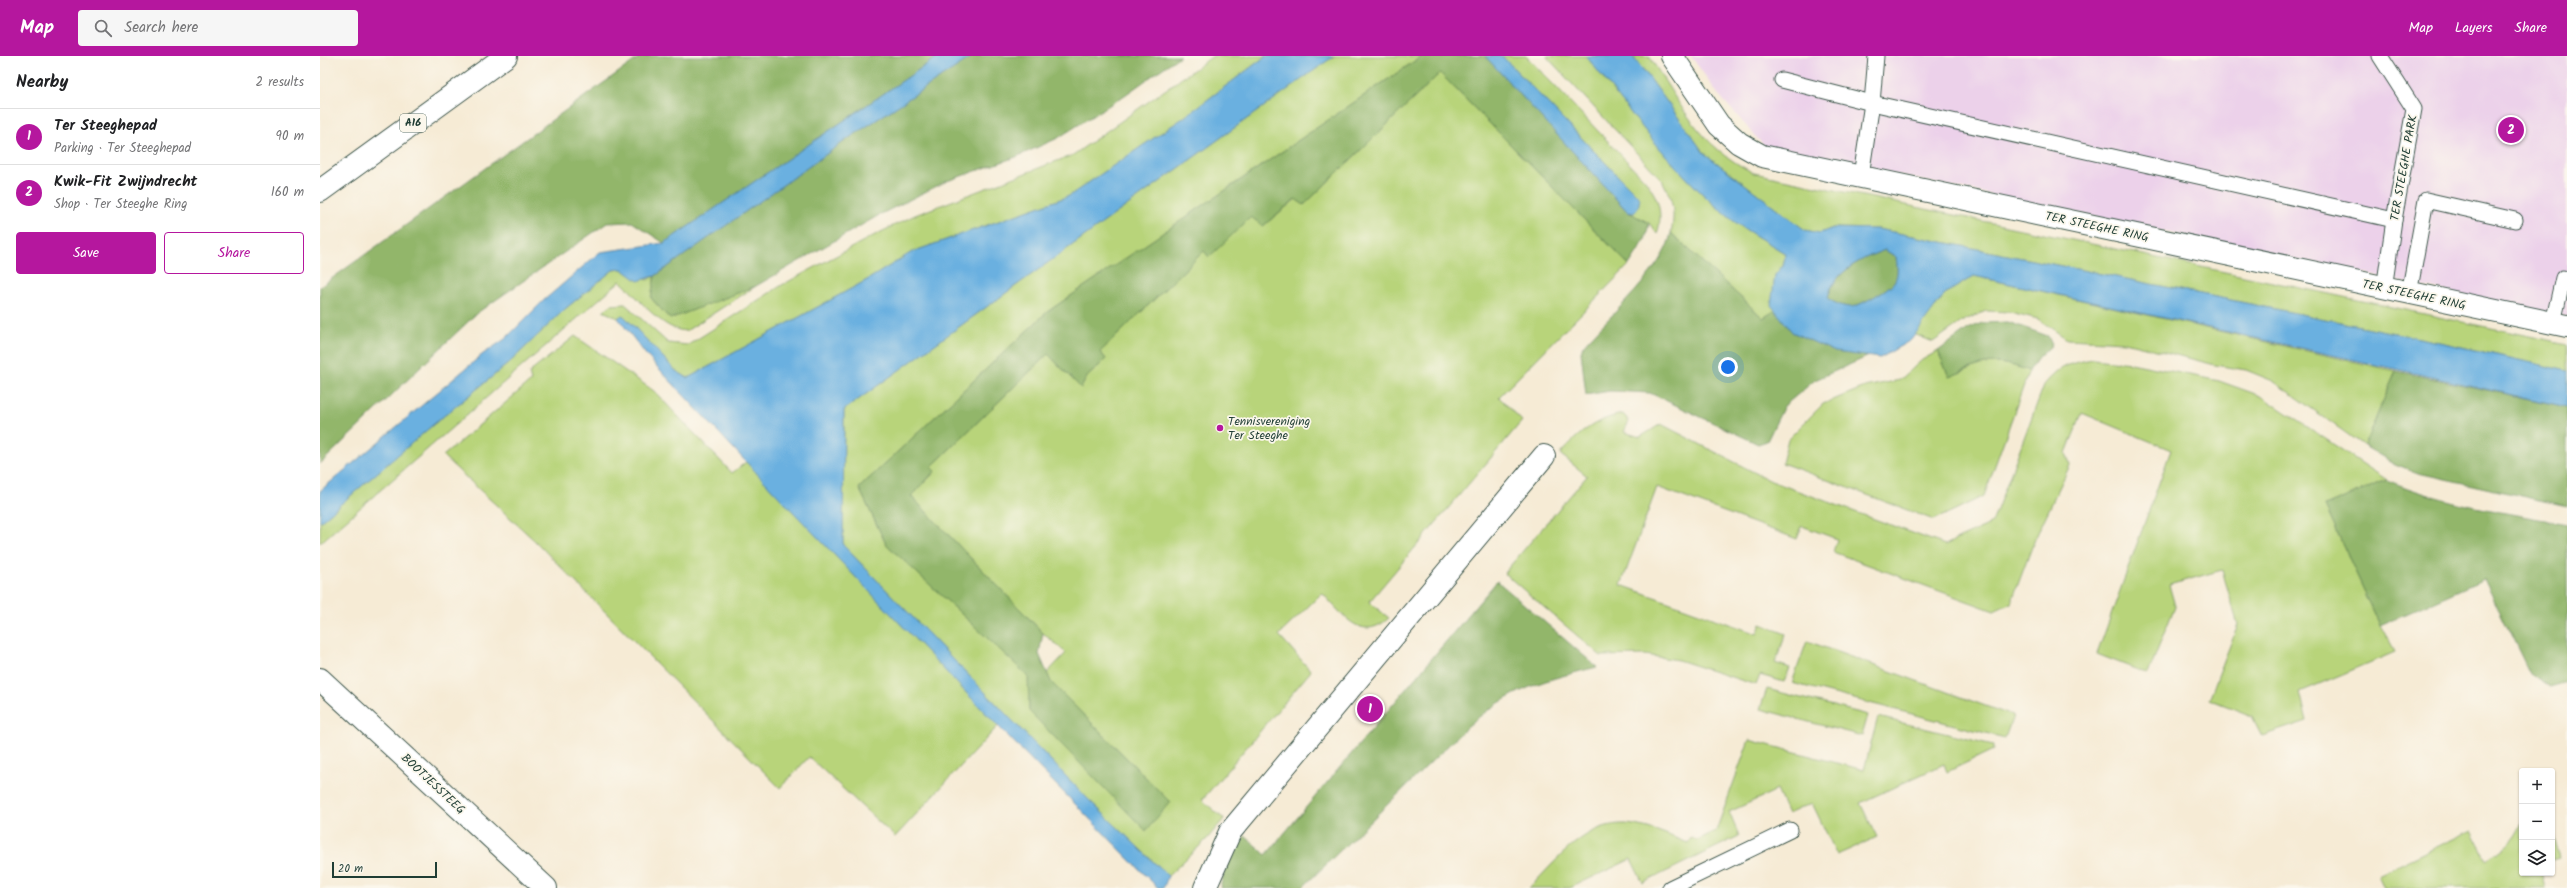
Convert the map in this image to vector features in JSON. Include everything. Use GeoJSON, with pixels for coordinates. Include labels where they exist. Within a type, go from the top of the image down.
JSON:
{"type":"FeatureCollection","features":[{"type":"Feature","properties":{"kind":"main road","name":"A16"},"geometry":{"type":"LineString","coordinates":[[320,191],[506,56]]}},
{"type":"Feature","properties":{"kind":"main road","name":"TER STEEGHE RING"},"geometry":{"type":"LineString","coordinates":[[1672,56],[1719,125],[1739,143],[1762,156],[2384,289],[2560,325]]}},
{"type":"Feature","properties":{"kind":"main road"},"geometry":{"type":"LineString","coordinates":[[1205,888],[1230,832],[1544,456]]}},
{"type":"Feature","properties":{"kind":"main road","name":"BOOTJESSTEEG"},"geometry":{"type":"LineString","coordinates":[[320,679],[546,888]]}},
{"type":"Feature","properties":{"kind":"lane"},"geometry":{"type":"LineString","coordinates":[[1861,176],[1872,103],[1876,56]]}},
{"type":"Feature","properties":{"kind":"lane","name":"TER STEEGHE PARK"},"geometry":{"type":"LineString","coordinates":[[2380,56],[2414,109],[2394,220],[2384,289]]}},
{"type":"Feature","properties":{"kind":"lane"},"geometry":{"type":"LineString","coordinates":[[1782,80],[1872,103],[2394,220]]}},
{"type":"Feature","properties":{"kind":"lane"},"geometry":{"type":"LineString","coordinates":[[2409,294],[2426,200],[2515,220]]}},
{"type":"Feature","properties":{"kind":"lane"},"geometry":{"type":"LineString","coordinates":[[2560,325],[2563,278],[2567,279]]}},
{"type":"Feature","properties":{"kind":"lane"},"geometry":{"type":"LineString","coordinates":[[1670,888],[1790,830]]}},
{"type":"Feature","properties":{"kind":"shaded area"},"geometry":{"type":"Polygon","coordinates":[[[1691,56],[2567,56],[2567,317],[1765,147],[1718,94],[1691,56]]]}},
{"type":"Feature","properties":{"kind":"green space"},"geometry":{"type":"Polygon","coordinates":[[[641,56],[939,56],[664,243],[632,222],[607,223],[477,313],[320,464],[320,287],[641,56]]]}},
{"type":"Feature","properties":{"kind":"green space"},"geometry":{"type":"Polygon","coordinates":[[[973,56],[1180,56],[1125,95],[1058,138],[1016,157],[947,181],[881,214],[756,286],[670,319],[651,298],[655,276],[849,138],[973,56]]]}},
{"type":"Feature","properties":{"kind":"green space"},"geometry":{"type":"Polygon","coordinates":[[[1213,56],[1266,56],[1183,118],[1069,196],[912,252],[867,280],[688,378],[676,371],[625,317],[618,318],[603,311],[611,305],[625,304],[668,343],[688,345],[782,285],[915,215],[1073,155],[1213,56]]]}},
{"type":"Feature","properties":{"kind":"green space","name":"Tennisvereniging Ter Steeghe"},"geometry":{"type":"Polygon","coordinates":[[[1334,56],[1422,56],[1047,312],[859,488],[886,544],[1029,676],[1029,711],[1170,802],[1051,682],[1047,673],[1066,653],[1043,633],[911,496],[935,472],[931,467],[1048,354],[1081,388],[1087,377],[1106,359],[1100,352],[1204,251],[1209,256],[1251,216],[1263,226],[1296,199],[1304,205],[1440,73],[1629,265],[1499,397],[1522,421],[1369,602],[1389,618],[1379,625],[1369,628],[1360,627],[1344,617],[1322,593],[1279,635],[1311,671],[1202,800],[1224,819],[1206,840],[1168,876],[1087,798],[843,545],[844,410],[1334,56]]]}},
{"type":"Feature","properties":{"kind":"green space"},"geometry":{"type":"Polygon","coordinates":[[[1422,56],[1485,56],[1628,212],[1649,223],[1645,240],[1629,265],[1440,73],[1304,205],[1295,199],[1263,226],[1251,217],[1209,257],[1204,251],[1100,352],[1106,359],[1087,377],[1081,388],[1048,354],[931,467],[935,471],[911,496],[1043,633],[1039,654],[1051,682],[1170,802],[1146,831],[1029,711],[1028,676],[886,544],[859,488],[1047,312],[1422,56]]]}},
{"type":"Feature","properties":{"kind":"green space"},"geometry":{"type":"Polygon","coordinates":[[[1502,56],[1526,56],[1645,180],[1656,199],[1660,212],[1657,234],[1649,223],[1628,212],[1634,213],[1621,179],[1502,56]]]}},
{"type":"Feature","properties":{"kind":"green space"},"geometry":{"type":"Polygon","coordinates":[[[1546,56],[1586,56],[1651,138],[1686,178],[1739,225],[1786,254],[1783,265],[1775,275],[1772,305],[1776,310],[1763,318],[1671,233],[1673,212],[1671,199],[1662,180],[1546,56]]]}},
{"type":"Feature","properties":{"kind":"green space"},"geometry":{"type":"Polygon","coordinates":[[[1632,56],[1649,56],[1693,123],[1705,137],[1735,162],[1754,173],[2567,344],[2567,371],[2444,343],[1878,229],[1833,228],[1820,233],[1805,230],[1704,153],[1632,56]]]}},
{"type":"Feature","properties":{"kind":"green space"},"geometry":{"type":"Polygon","coordinates":[[[1671,233],[1763,318],[1776,310],[1792,332],[1835,352],[1869,356],[1815,380],[1784,406],[1767,441],[1758,444],[1650,393],[1610,391],[1586,395],[1581,352],[1583,346],[1647,277],[1667,247],[1671,233]]]}},
{"type":"Feature","properties":{"kind":"green space"},"geometry":{"type":"Polygon","coordinates":[[[1885,250],[1896,257],[1897,276],[1891,285],[1881,293],[1851,307],[1842,306],[1828,299],[1835,282],[1842,274],[1858,262],[1885,250]]]}},
{"type":"Feature","properties":{"kind":"green space"},"geometry":{"type":"Polygon","coordinates":[[[622,269],[647,280],[655,276],[651,298],[670,319],[756,286],[686,331],[676,329],[658,319],[620,281],[320,543],[320,522],[434,424],[509,363],[565,309],[613,270],[622,269]]]}},
{"type":"Feature","properties":{"kind":"green space"},"geometry":{"type":"Polygon","coordinates":[[[1974,276],[2396,371],[2364,446],[2273,381],[2246,370],[2215,365],[2125,342],[2067,339],[2038,319],[2010,312],[1986,311],[1963,321],[1933,342],[1914,334],[1945,294],[1974,276]]]}},
{"type":"Feature","properties":{"kind":"green space"},"geometry":{"type":"Polygon","coordinates":[[[2008,322],[2048,336],[2052,345],[2038,358],[2029,371],[2006,364],[1997,363],[1980,365],[1949,377],[1938,351],[1968,329],[1982,323],[2008,322]]]}},
{"type":"Feature","properties":{"kind":"green space"},"geometry":{"type":"Polygon","coordinates":[[[575,336],[654,391],[732,473],[746,462],[998,726],[895,837],[809,757],[780,788],[534,540],[443,456],[531,381],[529,373],[575,336]]]}},
{"type":"Feature","properties":{"kind":"green space"},"geometry":{"type":"Polygon","coordinates":[[[1938,351],[1949,377],[1980,365],[1997,363],[2006,364],[2029,371],[1984,496],[1934,520],[1782,463],[1788,439],[1823,404],[1865,387],[1900,380],[1922,360],[1938,351]]]}},
{"type":"Feature","properties":{"kind":"green space"},"geometry":{"type":"Polygon","coordinates":[[[2093,359],[2131,363],[2219,381],[2261,396],[2387,480],[2325,506],[2380,625],[2395,652],[2300,692],[2307,721],[2262,736],[2252,716],[2209,699],[2238,625],[2222,570],[2169,585],[2175,606],[2148,674],[2097,654],[2171,450],[2082,413],[2066,453],[2070,465],[2035,539],[2011,603],[1994,611],[1833,552],[1837,539],[1802,526],[1797,539],[1657,487],[1621,585],[1757,634],[1761,624],[1786,634],[1775,663],[1790,668],[1784,682],[1760,675],[1756,685],[1678,660],[1645,655],[1601,656],[1504,573],[1587,476],[1560,454],[1588,428],[1604,419],[1623,414],[1629,421],[1624,432],[1640,437],[1661,424],[1771,481],[1945,545],[1992,523],[2044,385],[2060,369],[2077,362],[2093,359]]]}},
{"type":"Feature","properties":{"kind":"green space"},"geometry":{"type":"Polygon","coordinates":[[[2396,371],[2567,407],[2567,506],[2418,473],[2395,464],[2364,446],[2396,371]]]}},
{"type":"Feature","properties":{"kind":"green space"},"geometry":{"type":"Polygon","coordinates":[[[2387,480],[2453,502],[2498,512],[2567,524],[2567,682],[2550,687],[2530,674],[2484,579],[2380,625],[2325,506],[2387,480]]]}},
{"type":"Feature","properties":{"kind":"green space"},"geometry":{"type":"Polygon","coordinates":[[[1497,581],[1597,667],[1561,676],[1514,694],[1484,713],[1468,726],[1302,888],[1220,888],[1228,858],[1245,836],[1266,855],[1497,581]]]}},
{"type":"Feature","properties":{"kind":"green space"},"geometry":{"type":"Polygon","coordinates":[[[1807,641],[2013,716],[2005,738],[1792,683],[1807,641]]]}},
{"type":"Feature","properties":{"kind":"green space"},"geometry":{"type":"Polygon","coordinates":[[[1767,689],[1868,715],[1862,736],[1760,709],[1767,689]]]}},
{"type":"Feature","properties":{"kind":"green space"},"geometry":{"type":"Polygon","coordinates":[[[1878,717],[1993,745],[1993,750],[1947,772],[1944,764],[1860,803],[1877,837],[1837,855],[1812,803],[1788,814],[1777,790],[1729,812],[1739,836],[1643,883],[1631,859],[1570,888],[1529,888],[1577,841],[1591,832],[1606,826],[1621,824],[1645,827],[1688,843],[1691,838],[1697,840],[1716,831],[1749,740],[1864,770],[1878,717]]]}},
{"type":"Feature","properties":{"kind":"green space"},"geometry":{"type":"Polygon","coordinates":[[[2519,828],[2519,876],[2543,876],[2546,888],[2384,888],[2378,875],[2472,830],[2487,859],[2508,844],[2519,828]]]}},
{"type":"Feature","properties":{"kind":"green space"},"geometry":{"type":"Polygon","coordinates":[[[2555,844],[2559,858],[2555,859],[2555,844]]]}},
{"type":"Feature","properties":{"kind":"water"},"geometry":{"type":"Polygon","coordinates":[[[939,56],[973,56],[849,138],[655,276],[638,281],[622,269],[613,270],[565,309],[509,363],[434,424],[320,522],[320,491],[483,354],[505,339],[543,301],[600,252],[664,243],[939,56]]]}},
{"type":"Feature","properties":{"kind":"water"},"geometry":{"type":"Polygon","coordinates":[[[1266,56],[1334,56],[844,410],[843,545],[1087,798],[1168,876],[1164,887],[1158,888],[998,726],[778,496],[647,356],[618,318],[622,315],[625,317],[676,371],[688,378],[867,280],[912,252],[1069,196],[1183,118],[1266,56]]]}},
{"type":"Feature","properties":{"kind":"water"},"geometry":{"type":"Polygon","coordinates":[[[1485,56],[1502,56],[1640,198],[1638,208],[1634,213],[1628,212],[1485,56]]]}},
{"type":"Feature","properties":{"kind":"water"},"geometry":{"type":"Polygon","coordinates":[[[1586,56],[1632,56],[1704,153],[1805,230],[1820,233],[1833,228],[1878,229],[2444,343],[2567,371],[2567,407],[1974,276],[1945,294],[1911,340],[1880,358],[1835,352],[1792,332],[1771,305],[1775,275],[1783,265],[1786,254],[1739,225],[1686,178],[1651,138],[1586,56]],[[1885,250],[1858,262],[1841,274],[1830,290],[1828,299],[1842,306],[1851,307],[1861,304],[1881,293],[1896,279],[1896,257],[1885,250]]]}},
{"type":"Feature","properties":{"kind":"place","name":"Kwik-Fit Zwijndrecht"},"geometry":{"type":"Point","coordinates":[2511,130]}},
{"type":"Feature","properties":{"kind":"place","name":"Tennisvereniging Ter Steeghe"},"geometry":{"type":"Point","coordinates":[1220,428]}},
{"type":"Feature","properties":{"kind":"place","name":"Ter Steeghepad"},"geometry":{"type":"Point","coordinates":[1370,709]}}]}
